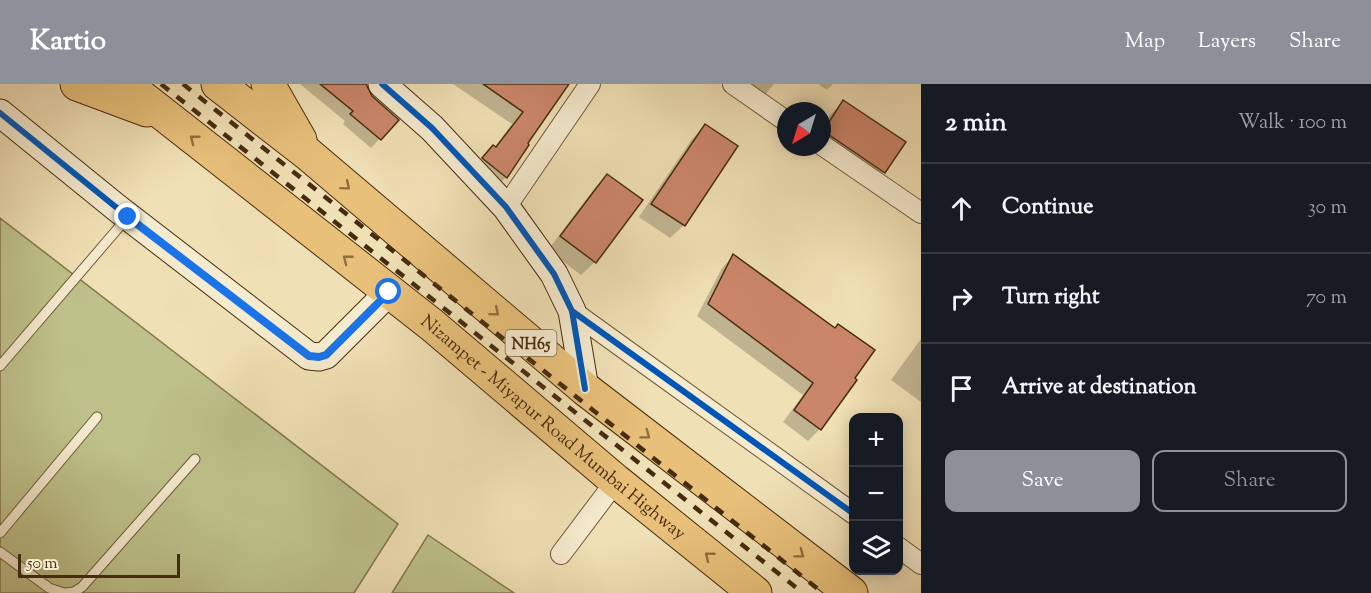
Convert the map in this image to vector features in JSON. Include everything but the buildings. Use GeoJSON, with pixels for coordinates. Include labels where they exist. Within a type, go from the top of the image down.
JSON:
{"type":"FeatureCollection","features":[{"type":"Feature","properties":{"kind":"highway"},"geometry":{"type":"LineString","coordinates":[[77,84],[163,115]]}},
{"type":"Feature","properties":{"kind":"highway","name":"Nizampet - Miyapur Road Mumbai Highway"},"geometry":{"type":"LineString","coordinates":[[125,84],[441,332],[616,481],[755,593]]}},
{"type":"Feature","properties":{"kind":"highway","name":"NH65"},"geometry":{"type":"LineString","coordinates":[[218,84],[308,154],[585,389],[851,593]]}},
{"type":"Feature","properties":{"kind":"highway"},"geometry":{"type":"LineString","coordinates":[[268,84],[308,154]]}},
{"type":"Feature","properties":{"kind":"street"},"geometry":{"type":"LineString","coordinates":[[382,84],[432,128],[506,207],[554,274],[572,310],[585,389]]}},
{"type":"Feature","properties":{"kind":"street"},"geometry":{"type":"LineString","coordinates":[[506,207],[590,84]]}},
{"type":"Feature","properties":{"kind":"street"},"geometry":{"type":"LineString","coordinates":[[733,84],[777,115]]}},
{"type":"Feature","properties":{"kind":"street"},"geometry":{"type":"LineString","coordinates":[[0,113],[128,217],[309,356],[326,355],[389,292]]}},
{"type":"Feature","properties":{"kind":"street"},"geometry":{"type":"LineString","coordinates":[[831,152],[921,213]]}},
{"type":"Feature","properties":{"kind":"street"},"geometry":{"type":"LineString","coordinates":[[572,310],[849,510]]}},
{"type":"Feature","properties":{"kind":"street"},"geometry":{"type":"LineString","coordinates":[[561,554],[616,481]]}},
{"type":"Feature","properties":{"kind":"street"},"geometry":{"type":"LineString","coordinates":[[903,551],[921,564]]}},
{"type":"Feature","properties":{"kind":"lane"},"geometry":{"type":"LineString","coordinates":[[0,366],[128,217]]}},
{"type":"Feature","properties":{"kind":"lane"},"geometry":{"type":"LineString","coordinates":[[0,533],[97,417]]}},
{"type":"Feature","properties":{"kind":"lane"},"geometry":{"type":"LineString","coordinates":[[0,552],[49,588],[65,593],[74,592],[82,587],[195,459]]}},
{"type":"Feature","properties":{"kind":"green space"},"geometry":{"type":"Polygon","coordinates":[[[0,218],[398,524],[354,593],[0,593],[0,218]]]}},
{"type":"Feature","properties":{"kind":"green space"},"geometry":{"type":"Polygon","coordinates":[[[428,535],[514,593],[392,593],[428,535]]]}},
{"type":"Feature","properties":{"kind":"railway"},"geometry":{"type":"LineString","coordinates":[[161,84],[803,593]]}},
{"type":"Feature","properties":{"kind":"railway"},"geometry":{"type":"LineString","coordinates":[[183,84],[823,593]]}},
{"type":"Feature","properties":{"kind":"cycle path"},"geometry":{"type":"LineString","coordinates":[[382,84],[432,128],[506,207],[554,274],[572,311],[585,389]]}},
{"type":"Feature","properties":{"kind":"cycle path"},"geometry":{"type":"LineString","coordinates":[[0,113],[117,208],[309,356],[326,355],[389,292]]}},
{"type":"Feature","properties":{"kind":"cycle path"},"geometry":{"type":"LineString","coordinates":[[572,311],[849,510]]}},
{"type":"Feature","properties":{"kind":"route"},"geometry":{"type":"LineString","coordinates":[[128,217],[309,356],[326,355],[389,292]]}}]}
